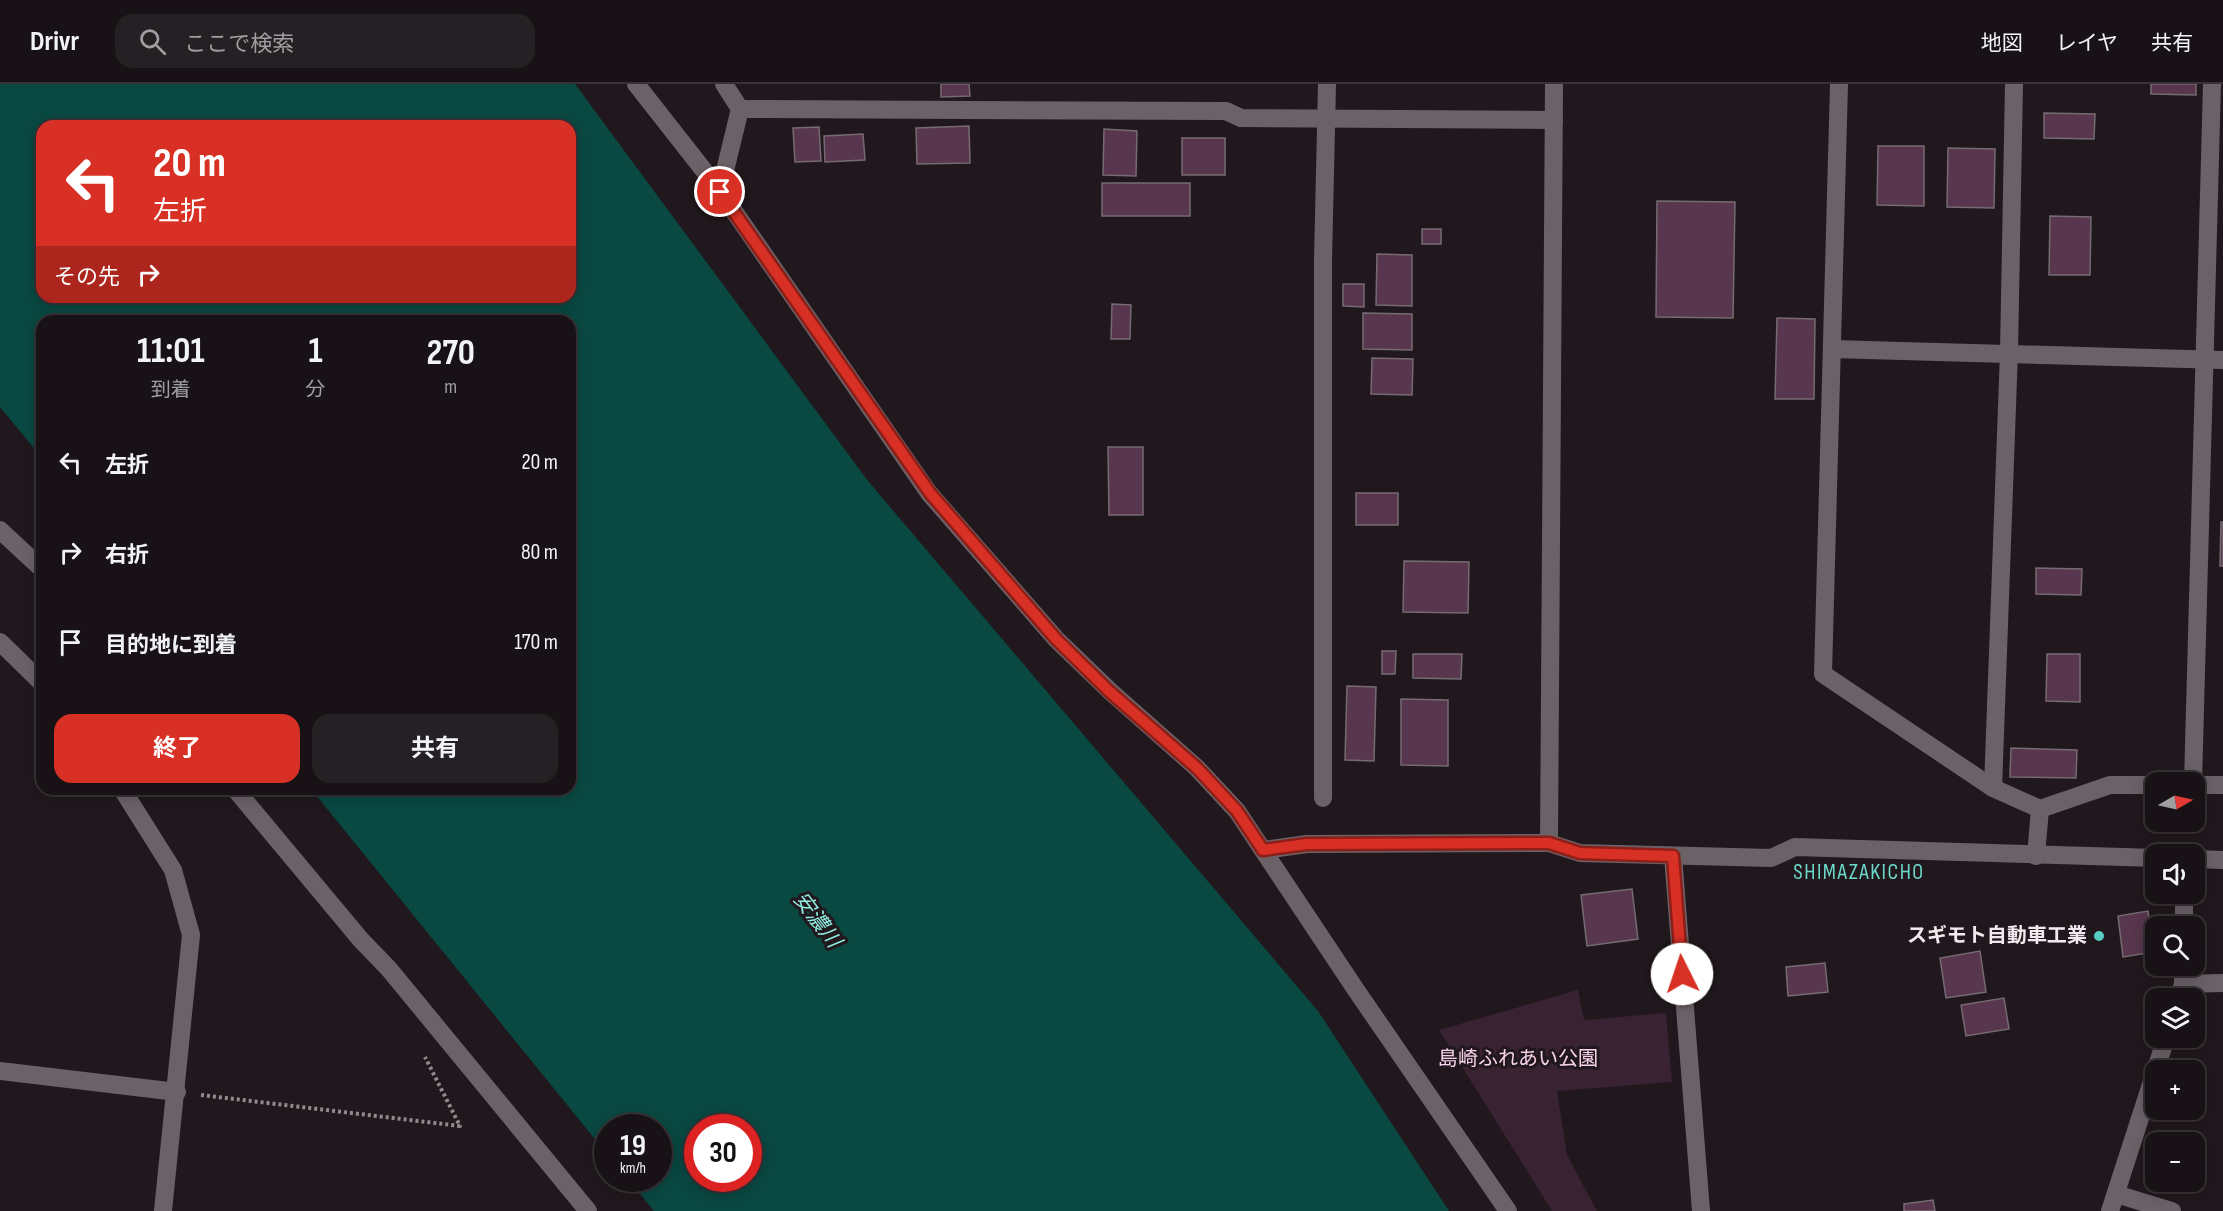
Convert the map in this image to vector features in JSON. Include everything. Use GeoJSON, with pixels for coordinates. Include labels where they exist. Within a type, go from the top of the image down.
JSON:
{"type":"FeatureCollection","features":[{"type":"Feature","properties":{"kind":"street"},"geometry":{"type":"LineString","coordinates":[[636,84],[720,192],[930,493],[1056,639],[1110,692],[1197,768],[1237,811],[1356,990],[1508,1211]]}},
{"type":"Feature","properties":{"kind":"street"},"geometry":{"type":"LineString","coordinates":[[720,192],[740,109],[724,84]]}},
{"type":"Feature","properties":{"kind":"street"},"geometry":{"type":"LineString","coordinates":[[1323,798],[1323,260],[1327,84]]}},
{"type":"Feature","properties":{"kind":"street"},"geometry":{"type":"LineString","coordinates":[[1549,843],[1554,84]]}},
{"type":"Feature","properties":{"kind":"street"},"geometry":{"type":"LineString","coordinates":[[1839,84],[1824,674],[1994,788],[2040,809],[2110,785],[2145,785]]}},
{"type":"Feature","properties":{"kind":"street"},"geometry":{"type":"LineString","coordinates":[[1994,788],[2009,352],[2014,84]]}},
{"type":"Feature","properties":{"kind":"street"},"geometry":{"type":"LineString","coordinates":[[2194,772],[2212,84]]}},
{"type":"Feature","properties":{"kind":"street"},"geometry":{"type":"LineString","coordinates":[[740,109],[1226,111],[1241,118],[1554,120]]}},
{"type":"Feature","properties":{"kind":"street"},"geometry":{"type":"LineString","coordinates":[[1832,349],[2009,352],[2223,360]]}},
{"type":"Feature","properties":{"kind":"street"},"geometry":{"type":"LineString","coordinates":[[0,530],[36,563]]}},
{"type":"Feature","properties":{"kind":"street"},"geometry":{"type":"LineString","coordinates":[[0,642],[36,677]]}},
{"type":"Feature","properties":{"kind":"street"},"geometry":{"type":"LineString","coordinates":[[2205,784],[2223,785]]}},
{"type":"Feature","properties":{"kind":"street"},"geometry":{"type":"LineString","coordinates":[[126,795],[173,870],[191,935],[177,1092],[163,1211]]}},
{"type":"Feature","properties":{"kind":"street"},"geometry":{"type":"LineString","coordinates":[[240,795],[389,969],[588,1211]]}},
{"type":"Feature","properties":{"kind":"street"},"geometry":{"type":"LineString","coordinates":[[2036,856],[2040,809]]}},
{"type":"Feature","properties":{"kind":"street"},"geometry":{"type":"LineString","coordinates":[[1263,850],[1307,844],[1549,843],[1580,853],[1673,856],[1771,858],[1795,847],[2145,858]]}},
{"type":"Feature","properties":{"kind":"street"},"geometry":{"type":"LineString","coordinates":[[1673,856],[1701,1211]]}},
{"type":"Feature","properties":{"kind":"street"},"geometry":{"type":"LineString","coordinates":[[2205,860],[2223,860]]}},
{"type":"Feature","properties":{"kind":"street"},"geometry":{"type":"LineString","coordinates":[[2182,983],[2223,983]]}},
{"type":"Feature","properties":{"kind":"street"},"geometry":{"type":"LineString","coordinates":[[2163,1048],[2113,1202],[2172,1211]]}},
{"type":"Feature","properties":{"kind":"street"},"geometry":{"type":"LineString","coordinates":[[0,1071],[177,1092]]}},
{"type":"Feature","properties":{"kind":"path"},"geometry":{"type":"LineString","coordinates":[[177,1092],[460,1126],[423,1055]]}},
{"type":"Feature","properties":{"kind":"green space","name":"島崎ふれあい公園"},"geometry":{"type":"Polygon","coordinates":[[[1578,990],[1584,1020],[1666,1013],[1672,1082],[1557,1091],[1567,1155],[1597,1211],[1552,1211],[1439,1030],[1578,990]]]}},
{"type":"Feature","properties":{"kind":"water","name":"安濃川"},"geometry":{"type":"Polygon","coordinates":[[[0,84],[575,84],[868,481],[1318,1011],[1449,1211],[654,1211],[639,1192],[672,1192],[672,1114],[594,1114],[594,1138],[316,795],[576,795],[576,315],[36,315],[36,451],[0,407],[0,84]]]}},
{"type":"Feature","properties":{"kind":"building"},"geometry":{"type":"Polygon","coordinates":[[[941,84],[969,84],[970,96],[941,97],[941,84]]]}},
{"type":"Feature","properties":{"kind":"building"},"geometry":{"type":"Polygon","coordinates":[[[2151,84],[2196,84],[2196,95],[2151,94],[2151,84]]]}},
{"type":"Feature","properties":{"kind":"building"},"geometry":{"type":"Polygon","coordinates":[[[2044,113],[2095,114],[2094,139],[2044,138],[2044,113]]]}},
{"type":"Feature","properties":{"kind":"building"},"geometry":{"type":"Polygon","coordinates":[[[969,126],[970,163],[917,164],[916,128],[969,126]]]}},
{"type":"Feature","properties":{"kind":"building"},"geometry":{"type":"Polygon","coordinates":[[[819,127],[821,161],[795,162],[793,128],[819,127]]]}},
{"type":"Feature","properties":{"kind":"building"},"geometry":{"type":"Polygon","coordinates":[[[1104,129],[1137,131],[1136,176],[1103,175],[1104,129]]]}},
{"type":"Feature","properties":{"kind":"building"},"geometry":{"type":"Polygon","coordinates":[[[863,134],[865,160],[825,162],[824,136],[863,134]]]}},
{"type":"Feature","properties":{"kind":"building"},"geometry":{"type":"Polygon","coordinates":[[[1182,138],[1225,138],[1225,175],[1182,175],[1182,138]]]}},
{"type":"Feature","properties":{"kind":"building"},"geometry":{"type":"Polygon","coordinates":[[[1878,146],[1924,146],[1924,206],[1877,205],[1878,146]]]}},
{"type":"Feature","properties":{"kind":"building"},"geometry":{"type":"Polygon","coordinates":[[[1948,148],[1995,149],[1994,208],[1947,207],[1948,148]]]}},
{"type":"Feature","properties":{"kind":"building"},"geometry":{"type":"Polygon","coordinates":[[[1102,183],[1190,183],[1190,216],[1102,216],[1102,183]]]}},
{"type":"Feature","properties":{"kind":"building"},"geometry":{"type":"Polygon","coordinates":[[[1657,201],[1735,202],[1733,318],[1656,317],[1657,201]]]}},
{"type":"Feature","properties":{"kind":"building"},"geometry":{"type":"Polygon","coordinates":[[[2050,216],[2091,217],[2090,275],[2049,275],[2050,216]]]}},
{"type":"Feature","properties":{"kind":"building"},"geometry":{"type":"Polygon","coordinates":[[[1422,229],[1441,229],[1441,244],[1422,244],[1422,229]]]}},
{"type":"Feature","properties":{"kind":"building"},"geometry":{"type":"Polygon","coordinates":[[[1377,254],[1412,255],[1412,306],[1376,305],[1377,254]]]}},
{"type":"Feature","properties":{"kind":"building"},"geometry":{"type":"Polygon","coordinates":[[[1343,284],[1364,284],[1364,307],[1343,306],[1343,284]]]}},
{"type":"Feature","properties":{"kind":"building"},"geometry":{"type":"Polygon","coordinates":[[[1112,304],[1131,305],[1130,339],[1111,339],[1112,304]]]}},
{"type":"Feature","properties":{"kind":"building"},"geometry":{"type":"Polygon","coordinates":[[[1363,313],[1412,314],[1412,350],[1363,349],[1363,313]]]}},
{"type":"Feature","properties":{"kind":"building"},"geometry":{"type":"Polygon","coordinates":[[[1777,318],[1815,319],[1814,399],[1775,399],[1777,318]]]}},
{"type":"Feature","properties":{"kind":"building"},"geometry":{"type":"Polygon","coordinates":[[[1372,358],[1413,359],[1412,395],[1371,394],[1372,358]]]}},
{"type":"Feature","properties":{"kind":"building"},"geometry":{"type":"Polygon","coordinates":[[[1108,447],[1143,447],[1143,515],[1109,515],[1108,447]]]}},
{"type":"Feature","properties":{"kind":"building"},"geometry":{"type":"Polygon","coordinates":[[[1356,493],[1398,493],[1398,525],[1356,525],[1356,493]]]}},
{"type":"Feature","properties":{"kind":"building"},"geometry":{"type":"Polygon","coordinates":[[[2221,522],[2223,522],[2223,566],[2220,566],[2221,522]]]}},
{"type":"Feature","properties":{"kind":"building"},"geometry":{"type":"Polygon","coordinates":[[[1404,561],[1469,562],[1468,613],[1403,612],[1404,561]]]}},
{"type":"Feature","properties":{"kind":"building"},"geometry":{"type":"Polygon","coordinates":[[[2036,568],[2082,569],[2081,595],[2036,594],[2036,568]]]}},
{"type":"Feature","properties":{"kind":"building"},"geometry":{"type":"Polygon","coordinates":[[[1382,651],[1396,651],[1395,674],[1382,674],[1382,651]]]}},
{"type":"Feature","properties":{"kind":"building"},"geometry":{"type":"Polygon","coordinates":[[[1413,654],[1462,654],[1461,679],[1413,678],[1413,654]]]}},
{"type":"Feature","properties":{"kind":"building"},"geometry":{"type":"Polygon","coordinates":[[[2047,654],[2080,654],[2080,702],[2046,701],[2047,654]]]}},
{"type":"Feature","properties":{"kind":"building"},"geometry":{"type":"Polygon","coordinates":[[[1347,686],[1376,687],[1374,761],[1345,760],[1347,686]]]}},
{"type":"Feature","properties":{"kind":"building"},"geometry":{"type":"Polygon","coordinates":[[[1401,699],[1448,700],[1448,766],[1401,765],[1401,699]]]}},
{"type":"Feature","properties":{"kind":"building"},"geometry":{"type":"Polygon","coordinates":[[[2011,748],[2077,750],[2076,778],[2010,777],[2011,748]]]}},
{"type":"Feature","properties":{"kind":"building"},"geometry":{"type":"Polygon","coordinates":[[[1632,889],[1638,939],[1587,946],[1581,895],[1632,889]]]}},
{"type":"Feature","properties":{"kind":"building"},"geometry":{"type":"Polygon","coordinates":[[[2148,911],[2149,916],[2145,916],[2145,953],[2123,957],[2118,916],[2148,911]]]}},
{"type":"Feature","properties":{"kind":"building"},"geometry":{"type":"Polygon","coordinates":[[[1980,951],[1986,992],[1946,998],[1940,958],[1980,951]]]}},
{"type":"Feature","properties":{"kind":"building"},"geometry":{"type":"Polygon","coordinates":[[[1825,963],[1828,992],[1788,996],[1786,967],[1825,963]]]}},
{"type":"Feature","properties":{"kind":"building"},"geometry":{"type":"Polygon","coordinates":[[[2004,998],[2009,1029],[1966,1036],[1961,1005],[2004,998]]]}},
{"type":"Feature","properties":{"kind":"building"},"geometry":{"type":"Polygon","coordinates":[[[1933,1200],[1935,1211],[1904,1211],[1904,1204],[1933,1200]]]}},
{"type":"Feature","properties":{"kind":"place","name":"スギモト自動車工業"},"geometry":{"type":"Point","coordinates":[2099,936]}},
{"type":"Feature","properties":{"kind":"district","name":"SHIMAZAKICHO"},"geometry":{"type":"Point","coordinates":[1859,872]}},
{"type":"Feature","properties":{"kind":"route"},"geometry":{"type":"LineString","coordinates":[[720,192],[930,493],[994,570],[1056,639],[1110,692],[1197,768],[1237,811],[1263,850],[1284,845],[1307,844],[1549,843],[1580,853],[1673,856],[1682,974]]}}]}
